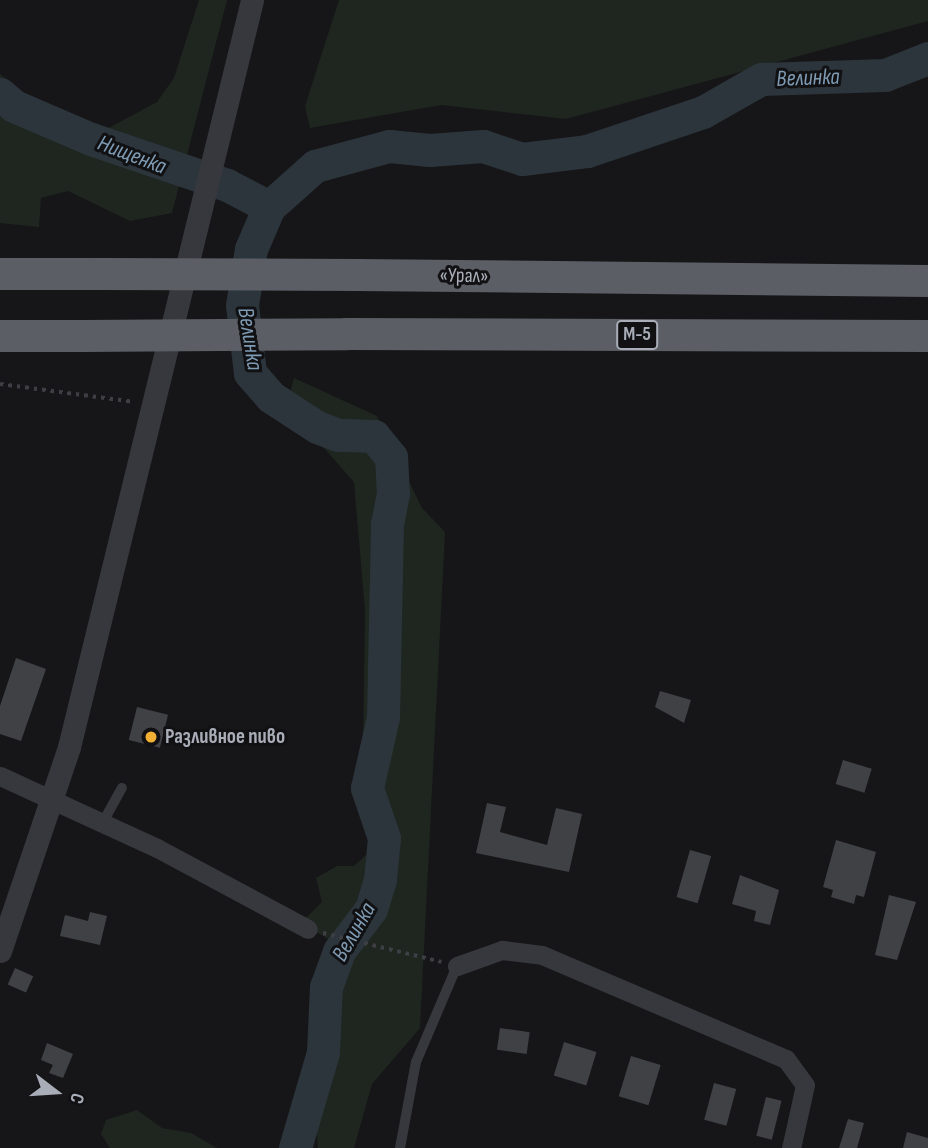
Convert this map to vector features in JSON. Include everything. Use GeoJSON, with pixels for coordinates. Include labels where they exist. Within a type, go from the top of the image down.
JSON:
{"type":"FeatureCollection","features":[{"type":"Feature","properties":{"kind":"highway","name":"«Урал»"},"geometry":{"type":"LineString","coordinates":[[0,274],[928,281]]}},
{"type":"Feature","properties":{"kind":"highway","name":"М-5"},"geometry":{"type":"LineString","coordinates":[[0,336],[928,336]]}},
{"type":"Feature","properties":{"kind":"street"},"geometry":{"type":"LineString","coordinates":[[0,951],[55,799],[150,404],[252,0]]}},
{"type":"Feature","properties":{"kind":"street"},"geometry":{"type":"LineString","coordinates":[[0,776],[103,822],[308,929]]}},
{"type":"Feature","properties":{"kind":"street"},"geometry":{"type":"LineString","coordinates":[[457,966],[502,950],[541,955],[786,1059],[805,1085],[791,1148]]}},
{"type":"Feature","properties":{"kind":"lane"},"geometry":{"type":"LineString","coordinates":[[103,822],[122,788]]}},
{"type":"Feature","properties":{"kind":"lane"},"geometry":{"type":"LineString","coordinates":[[400,1148],[416,1062],[457,966]]}},
{"type":"Feature","properties":{"kind":"path"},"geometry":{"type":"LineString","coordinates":[[0,384],[150,404]]}},
{"type":"Feature","properties":{"kind":"path"},"geometry":{"type":"LineString","coordinates":[[308,929],[457,966]]}},
{"type":"Feature","properties":{"kind":"shaded area"},"geometry":{"type":"Polygon","coordinates":[[[199,0],[227,0],[172,213],[130,221],[68,191],[41,198],[39,227],[0,223],[0,74],[30,98],[107,129],[157,102],[174,78],[199,0]]]}},
{"type":"Feature","properties":{"kind":"shaded area"},"geometry":{"type":"Polygon","coordinates":[[[339,0],[928,0],[928,21],[566,119],[441,105],[310,128],[305,106],[339,0]]]}},
{"type":"Feature","properties":{"kind":"shaded area"},"geometry":{"type":"Polygon","coordinates":[[[294,378],[377,416],[422,508],[445,532],[420,1028],[372,1084],[354,1148],[318,1148],[311,1058],[330,940],[301,923],[322,902],[316,878],[337,866],[354,866],[369,852],[363,750],[365,611],[354,482],[324,448],[283,419],[294,378]]]}},
{"type":"Feature","properties":{"kind":"shaded area"},"geometry":{"type":"Polygon","coordinates":[[[137,1110],[162,1128],[191,1133],[217,1148],[110,1148],[101,1134],[106,1120],[137,1110]]]}},
{"type":"Feature","properties":{"kind":"building"},"geometry":{"type":"Polygon","coordinates":[[[16,658],[46,669],[21,741],[0,734],[0,706],[16,658]]]}},
{"type":"Feature","properties":{"kind":"building"},"geometry":{"type":"Polygon","coordinates":[[[660,691],[691,700],[684,723],[655,707],[660,691]]]}},
{"type":"Feature","properties":{"kind":"building"},"geometry":{"type":"Polygon","coordinates":[[[137,707],[168,715],[160,748],[129,740],[137,707]]]}},
{"type":"Feature","properties":{"kind":"building"},"geometry":{"type":"Polygon","coordinates":[[[843,760],[872,769],[864,793],[836,784],[843,760]]]}},
{"type":"Feature","properties":{"kind":"building"},"geometry":{"type":"Polygon","coordinates":[[[487,803],[506,807],[500,832],[547,845],[556,808],[582,814],[569,872],[476,853],[487,803]]]}},
{"type":"Feature","properties":{"kind":"building"},"geometry":{"type":"Polygon","coordinates":[[[836,840],[876,852],[864,897],[856,895],[854,904],[831,897],[833,890],[823,887],[836,840]]]}},
{"type":"Feature","properties":{"kind":"building"},"geometry":{"type":"Polygon","coordinates":[[[690,850],[711,856],[698,903],[676,897],[690,850]]]}},
{"type":"Feature","properties":{"kind":"building"},"geometry":{"type":"Polygon","coordinates":[[[740,875],[779,890],[770,925],[754,921],[756,911],[732,904],[740,875]]]}},
{"type":"Feature","properties":{"kind":"building"},"geometry":{"type":"Polygon","coordinates":[[[889,895],[916,902],[897,960],[875,955],[889,895]]]}},
{"type":"Feature","properties":{"kind":"building"},"geometry":{"type":"Polygon","coordinates":[[[90,912],[107,916],[100,945],[60,936],[65,915],[88,921],[90,912]]]}},
{"type":"Feature","properties":{"kind":"building"},"geometry":{"type":"Polygon","coordinates":[[[15,968],[33,976],[26,993],[8,984],[15,968]]]}},
{"type":"Feature","properties":{"kind":"building"},"geometry":{"type":"Polygon","coordinates":[[[500,1028],[530,1032],[527,1054],[497,1050],[500,1028]]]}},
{"type":"Feature","properties":{"kind":"building"},"geometry":{"type":"Polygon","coordinates":[[[564,1042],[597,1052],[586,1085],[554,1075],[564,1042]]]}},
{"type":"Feature","properties":{"kind":"building"},"geometry":{"type":"Polygon","coordinates":[[[47,1043],[73,1054],[63,1078],[49,1073],[53,1065],[41,1060],[47,1043]]]}},
{"type":"Feature","properties":{"kind":"building"},"geometry":{"type":"Polygon","coordinates":[[[631,1056],[661,1065],[648,1105],[619,1096],[631,1056]]]}},
{"type":"Feature","properties":{"kind":"building"},"geometry":{"type":"Polygon","coordinates":[[[714,1083],[736,1089],[726,1126],[704,1120],[714,1083]]]}},
{"type":"Feature","properties":{"kind":"building"},"geometry":{"type":"Polygon","coordinates":[[[766,1097],[782,1101],[772,1140],[756,1136],[766,1097]]]}},
{"type":"Feature","properties":{"kind":"building"},"geometry":{"type":"Polygon","coordinates":[[[848,1119],[864,1123],[857,1148],[839,1148],[848,1119]]]}},
{"type":"Feature","properties":{"kind":"building"},"geometry":{"type":"Polygon","coordinates":[[[907,1132],[928,1138],[928,1148],[903,1148],[907,1132]]]}},
{"type":"Feature","properties":{"kind":"waterway","name":"Велинка"},"geometry":{"type":"LineString","coordinates":[[295,1148],[323,1052],[326,987],[339,951],[371,909],[380,880],[384,838],[367,788],[383,717],[387,524],[393,494],[391,457],[374,436],[338,435],[317,427],[271,397],[250,373],[242,305],[251,249],[269,207],[315,166],[389,146],[430,150],[483,146],[522,159],[587,151],[703,112],[761,79],[885,75],[928,58]]}},
{"type":"Feature","properties":{"kind":"waterway","name":"Нищенка"},"geometry":{"type":"LineString","coordinates":[[0,94],[14,106],[91,139],[227,185],[269,207]]}},
{"type":"Feature","properties":{"kind":"place","name":"Разливное пиво"},"geometry":{"type":"Point","coordinates":[151,737]}}]}
